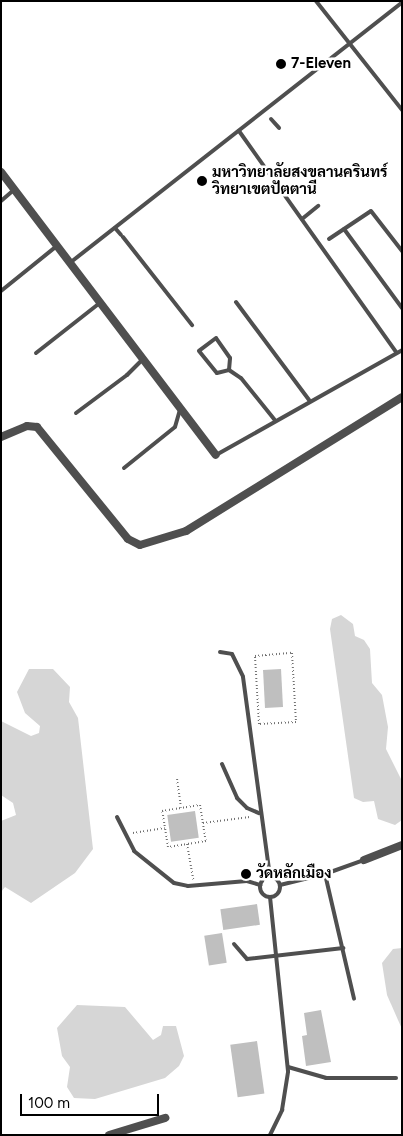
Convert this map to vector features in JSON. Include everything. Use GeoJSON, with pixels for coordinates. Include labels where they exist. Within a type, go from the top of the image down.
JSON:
{"type":"FeatureCollection","features":[{"type":"Feature","properties":{"kind":"street"},"geometry":{"type":"LineString","coordinates":[[1,172],[144,357],[180,409],[216,455]]}},
{"type":"Feature","properties":{"kind":"street"},"geometry":{"type":"LineString","coordinates":[[1,436],[27,426],[37,427],[128,539],[140,545],[186,531],[402,397]]}},
{"type":"Feature","properties":{"kind":"street"},"geometry":{"type":"LineString","coordinates":[[364,860],[402,845]]}},
{"type":"Feature","properties":{"kind":"street"},"geometry":{"type":"LineString","coordinates":[[109,1135],[165,1118]]}},
{"type":"Feature","properties":{"kind":"lane"},"geometry":{"type":"LineString","coordinates":[[316,1],[402,110]]}},
{"type":"Feature","properties":{"kind":"lane"},"geometry":{"type":"LineString","coordinates":[[71,262],[266,112],[402,2]]}},
{"type":"Feature","properties":{"kind":"lane"},"geometry":{"type":"LineString","coordinates":[[271,119],[279,128]]}},
{"type":"Feature","properties":{"kind":"lane"},"geometry":{"type":"LineString","coordinates":[[239,131],[396,352]]}},
{"type":"Feature","properties":{"kind":"lane"},"geometry":{"type":"LineString","coordinates":[[1,201],[15,189]]}},
{"type":"Feature","properties":{"kind":"lane"},"geometry":{"type":"LineString","coordinates":[[302,218],[318,206]]}},
{"type":"Feature","properties":{"kind":"lane"},"geometry":{"type":"LineString","coordinates":[[329,239],[371,210],[402,251]]}},
{"type":"Feature","properties":{"kind":"lane"},"geometry":{"type":"LineString","coordinates":[[115,228],[192,325]]}},
{"type":"Feature","properties":{"kind":"lane"},"geometry":{"type":"LineString","coordinates":[[344,229],[402,308]]}},
{"type":"Feature","properties":{"kind":"lane"},"geometry":{"type":"LineString","coordinates":[[1,291],[58,245]]}},
{"type":"Feature","properties":{"kind":"lane"},"geometry":{"type":"LineString","coordinates":[[36,353],[101,302]]}},
{"type":"Feature","properties":{"kind":"lane"},"geometry":{"type":"LineString","coordinates":[[236,302],[309,400]]}},
{"type":"Feature","properties":{"kind":"lane"},"geometry":{"type":"LineString","coordinates":[[229,370],[230,358],[216,338],[199,351],[216,373],[229,370],[241,378],[274,419]]}},
{"type":"Feature","properties":{"kind":"lane"},"geometry":{"type":"LineString","coordinates":[[216,455],[274,419],[402,350]]}},
{"type":"Feature","properties":{"kind":"lane"},"geometry":{"type":"LineString","coordinates":[[76,413],[127,375],[144,357]]}},
{"type":"Feature","properties":{"kind":"lane"},"geometry":{"type":"LineString","coordinates":[[124,468],[175,427],[180,409]]}},
{"type":"Feature","properties":{"kind":"lane"},"geometry":{"type":"LineString","coordinates":[[220,652],[232,654],[243,677],[260,814],[270,876],[280,885]]}},
{"type":"Feature","properties":{"kind":"lane"},"geometry":{"type":"LineString","coordinates":[[222,764],[237,798],[247,808],[260,814]]}},
{"type":"Feature","properties":{"kind":"lane"},"geometry":{"type":"LineString","coordinates":[[117,817],[124,835],[134,851],[174,884],[194,886],[247,881],[260,885]]}},
{"type":"Feature","properties":{"kind":"lane"},"geometry":{"type":"LineString","coordinates":[[280,885],[325,874],[364,860]]}},
{"type":"Feature","properties":{"kind":"lane"},"geometry":{"type":"LineString","coordinates":[[325,874],[354,998]]}},
{"type":"Feature","properties":{"kind":"lane"},"geometry":{"type":"LineString","coordinates":[[260,885],[270,876]]}},
{"type":"Feature","properties":{"kind":"lane"},"geometry":{"type":"LineString","coordinates":[[260,885],[262,894],[270,897],[277,894],[280,885]]}},
{"type":"Feature","properties":{"kind":"lane"},"geometry":{"type":"LineString","coordinates":[[270,897],[288,1067],[287,1090],[270,1135]]}},
{"type":"Feature","properties":{"kind":"lane"},"geometry":{"type":"LineString","coordinates":[[234,944],[247,959],[343,948]]}},
{"type":"Feature","properties":{"kind":"lane"},"geometry":{"type":"LineString","coordinates":[[288,1067],[326,1078],[396,1078]]}},
{"type":"Feature","properties":{"kind":"path"},"geometry":{"type":"LineString","coordinates":[[292,654],[296,722],[259,724],[255,656],[292,654]]}},
{"type":"Feature","properties":{"kind":"path"},"geometry":{"type":"LineString","coordinates":[[177,780],[181,808]]}},
{"type":"Feature","properties":{"kind":"path"},"geometry":{"type":"LineString","coordinates":[[200,805],[203,823],[206,841],[168,847],[162,811],[200,805]]}},
{"type":"Feature","properties":{"kind":"path"},"geometry":{"type":"LineString","coordinates":[[203,823],[260,814]]}},
{"type":"Feature","properties":{"kind":"path"},"geometry":{"type":"LineString","coordinates":[[124,835],[165,828]]}},
{"type":"Feature","properties":{"kind":"path"},"geometry":{"type":"LineString","coordinates":[[187,844],[194,886]]}},
{"type":"Feature","properties":{"kind":"shaded area"},"geometry":{"type":"Polygon","coordinates":[[[341,615],[353,624],[355,636],[364,640],[370,649],[372,683],[382,695],[388,727],[386,749],[402,781],[402,820],[395,825],[378,819],[374,801],[363,802],[354,798],[330,629],[332,619],[341,615]]]}},
{"type":"Feature","properties":{"kind":"shaded area"},"geometry":{"type":"Polygon","coordinates":[[[29,669],[53,669],[70,687],[69,702],[78,718],[93,849],[75,873],[31,903],[5,887],[1,892],[1,821],[16,815],[13,803],[1,795],[1,721],[31,736],[39,733],[40,726],[25,713],[17,692],[29,669]]]}},
{"type":"Feature","properties":{"kind":"shaded area"},"geometry":{"type":"Polygon","coordinates":[[[402,948],[402,1029],[387,995],[382,963],[393,949],[402,948]]]}},
{"type":"Feature","properties":{"kind":"shaded area"},"geometry":{"type":"Polygon","coordinates":[[[77,1005],[125,1007],[153,1040],[161,1035],[163,1026],[176,1026],[184,1056],[179,1066],[165,1078],[95,1099],[74,1098],[67,1087],[70,1067],[62,1056],[57,1028],[77,1005]]]}},
{"type":"Feature","properties":{"kind":"building"},"geometry":{"type":"Polygon","coordinates":[[[281,669],[283,707],[265,708],[263,670],[281,669]]]}},
{"type":"Feature","properties":{"kind":"building"},"geometry":{"type":"Polygon","coordinates":[[[195,811],[199,838],[171,842],[167,815],[195,811]]]}},
{"type":"Feature","properties":{"kind":"building"},"geometry":{"type":"Polygon","coordinates":[[[257,904],[260,925],[223,930],[220,909],[257,904]]]}},
{"type":"Feature","properties":{"kind":"building"},"geometry":{"type":"Polygon","coordinates":[[[222,933],[227,963],[209,965],[204,936],[222,933]]]}},
{"type":"Feature","properties":{"kind":"building"},"geometry":{"type":"Polygon","coordinates":[[[321,1010],[331,1062],[306,1066],[302,1036],[307,1035],[304,1013],[321,1010]]]}},
{"type":"Feature","properties":{"kind":"building"},"geometry":{"type":"Polygon","coordinates":[[[257,1041],[264,1093],[238,1097],[230,1045],[257,1041]]]}},
{"type":"Feature","properties":{"kind":"place","name":"7-Eleven"},"geometry":{"type":"Point","coordinates":[281,64]}},
{"type":"Feature","properties":{"kind":"place","name":"มหาวิทยาลัยสงขลานครินทร์ วิทยาเขตปัตตานี"},"geometry":{"type":"Point","coordinates":[202,181]}},
{"type":"Feature","properties":{"kind":"place","name":"วัดหลักเมือง"},"geometry":{"type":"Point","coordinates":[246,874]}}]}
